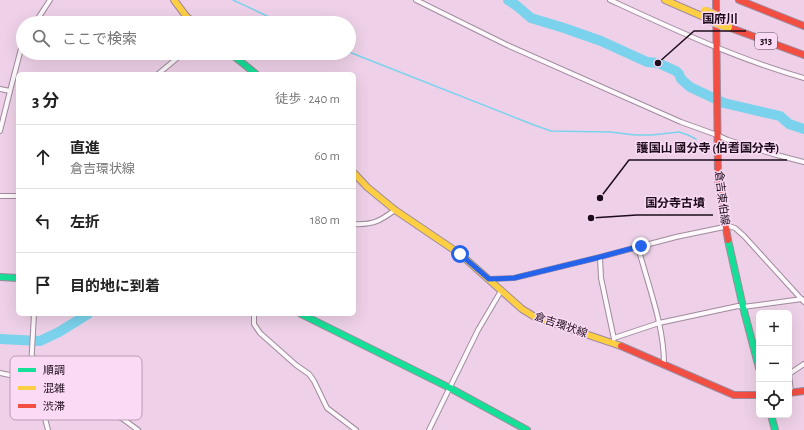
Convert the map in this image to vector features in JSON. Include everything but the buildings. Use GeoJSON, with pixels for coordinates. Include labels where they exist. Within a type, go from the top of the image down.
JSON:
{"type":"FeatureCollection","features":[{"type":"Feature","properties":{"kind":"main road"},"geometry":{"type":"LineString","coordinates":[[174,0],[186,16]]}},
{"type":"Feature","properties":{"kind":"main road","name":"313"},"geometry":{"type":"LineString","coordinates":[[665,0],[704,14],[804,55]]}},
{"type":"Feature","properties":{"kind":"main road","name":"313"},"geometry":{"type":"LineString","coordinates":[[679,0],[704,14]]}},
{"type":"Feature","properties":{"kind":"main road","name":"倉吉東伯線"},"geometry":{"type":"LineString","coordinates":[[716,0],[718,180],[725,227],[756,357]]}},
{"type":"Feature","properties":{"kind":"main road"},"geometry":{"type":"LineString","coordinates":[[739,0],[804,26]]}},
{"type":"Feature","properties":{"kind":"main road","name":"313"},"geometry":{"type":"LineString","coordinates":[[728,24],[804,49]]}},
{"type":"Feature","properties":{"kind":"main road"},"geometry":{"type":"LineString","coordinates":[[239,60],[254,72]]}},
{"type":"Feature","properties":{"kind":"main road","name":"倉吉環状線"},"geometry":{"type":"LineString","coordinates":[[356,175],[367,187],[395,210],[460,254],[522,309],[535,317],[613,340],[734,395],[756,395]]}},
{"type":"Feature","properties":{"kind":"main road"},"geometry":{"type":"LineString","coordinates":[[0,277],[16,278]]}},
{"type":"Feature","properties":{"kind":"main road"},"geometry":{"type":"LineString","coordinates":[[305,316],[450,388],[527,430]]}},
{"type":"Feature","properties":{"kind":"main road"},"geometry":{"type":"LineString","coordinates":[[792,392],[804,391]]}},
{"type":"Feature","properties":{"kind":"main road"},"geometry":{"type":"LineString","coordinates":[[772,418],[775,430]]}},
{"type":"Feature","properties":{"kind":"street"},"geometry":{"type":"LineString","coordinates":[[40,16],[50,0]]}},
{"type":"Feature","properties":{"kind":"street"},"geometry":{"type":"LineString","coordinates":[[416,0],[507,44],[681,122],[718,131],[728,140],[804,162]]}},
{"type":"Feature","properties":{"kind":"street"},"geometry":{"type":"LineString","coordinates":[[610,0],[672,29],[716,47],[776,70],[804,78]]}},
{"type":"Feature","properties":{"kind":"street"},"geometry":{"type":"LineString","coordinates":[[0,131],[18,60]]}},
{"type":"Feature","properties":{"kind":"street"},"geometry":{"type":"LineString","coordinates":[[160,72],[174,60]]}},
{"type":"Feature","properties":{"kind":"street"},"geometry":{"type":"LineString","coordinates":[[0,89],[10,91]]}},
{"type":"Feature","properties":{"kind":"street"},"geometry":{"type":"LineString","coordinates":[[0,196],[16,196]]}},
{"type":"Feature","properties":{"kind":"street"},"geometry":{"type":"LineString","coordinates":[[356,224],[368,224],[379,221],[395,210]]}},
{"type":"Feature","properties":{"kind":"street"},"geometry":{"type":"LineString","coordinates":[[489,279],[514,278],[676,237],[725,227],[735,228],[803,300]]}},
{"type":"Feature","properties":{"kind":"street"},"geometry":{"type":"LineString","coordinates":[[638,247],[659,323],[664,364]]}},
{"type":"Feature","properties":{"kind":"street"},"geometry":{"type":"LineString","coordinates":[[600,257],[601,278],[613,340],[659,323],[738,306],[743,307],[803,300]]}},
{"type":"Feature","properties":{"kind":"street"},"geometry":{"type":"LineString","coordinates":[[429,430],[478,330],[501,291]]}},
{"type":"Feature","properties":{"kind":"street"},"geometry":{"type":"LineString","coordinates":[[32,356],[34,316]]}},
{"type":"Feature","properties":{"kind":"street"},"geometry":{"type":"LineString","coordinates":[[254,316],[254,324],[260,333],[296,365],[309,374],[327,408],[356,430]]}},
{"type":"Feature","properties":{"kind":"street"},"geometry":{"type":"LineString","coordinates":[[789,382],[789,374],[804,364]]}},
{"type":"Feature","properties":{"kind":"street"},"geometry":{"type":"LineString","coordinates":[[0,373],[10,375]]}},
{"type":"Feature","properties":{"kind":"street"},"geometry":{"type":"LineString","coordinates":[[45,420],[48,430]]}},
{"type":"Feature","properties":{"kind":"street"},"geometry":{"type":"LineString","coordinates":[[124,420],[138,430]]}},
{"type":"Feature","properties":{"kind":"waterway"},"geometry":{"type":"LineString","coordinates":[[233,0],[267,16]]}},
{"type":"Feature","properties":{"kind":"waterway"},"geometry":{"type":"LineString","coordinates":[[508,0],[531,18],[601,41],[647,62],[658,63],[676,71],[681,79],[690,87],[724,103],[780,116],[789,124],[804,129]]}},
{"type":"Feature","properties":{"kind":"waterway"},"geometry":{"type":"LineString","coordinates":[[356,55],[551,131],[610,132],[635,135],[679,132],[696,139]]}},
{"type":"Feature","properties":{"kind":"waterway"},"geometry":{"type":"LineString","coordinates":[[0,339],[40,341],[59,332],[85,316]]}},
{"type":"Feature","properties":{"kind":"traffic: fast"},"geometry":{"type":"LineString","coordinates":[[239,60],[254,72]]}},
{"type":"Feature","properties":{"kind":"traffic: fast"},"geometry":{"type":"LineString","coordinates":[[728,240],[756,357]]}},
{"type":"Feature","properties":{"kind":"traffic: fast"},"geometry":{"type":"LineString","coordinates":[[0,277],[16,278]]}},
{"type":"Feature","properties":{"kind":"traffic: fast"},"geometry":{"type":"LineString","coordinates":[[305,316],[450,388],[527,430]]}},
{"type":"Feature","properties":{"kind":"traffic: fast"},"geometry":{"type":"LineString","coordinates":[[772,418],[775,430]]}},
{"type":"Feature","properties":{"kind":"traffic: slow"},"geometry":{"type":"LineString","coordinates":[[174,0],[186,16]]}},
{"type":"Feature","properties":{"kind":"traffic: slow"},"geometry":{"type":"LineString","coordinates":[[665,0],[704,17]]}},
{"type":"Feature","properties":{"kind":"traffic: slow"},"geometry":{"type":"LineString","coordinates":[[705,11],[729,22]]}},
{"type":"Feature","properties":{"kind":"traffic: slow"},"geometry":{"type":"LineString","coordinates":[[710,20],[728,27]]}},
{"type":"Feature","properties":{"kind":"traffic: slow"},"geometry":{"type":"LineString","coordinates":[[356,175],[367,187],[395,210],[460,254],[522,309],[535,317],[621,346]]}},
{"type":"Feature","properties":{"kind":"traffic: jam"},"geometry":{"type":"LineString","coordinates":[[716,0],[718,180],[728,240]]}},
{"type":"Feature","properties":{"kind":"traffic: jam"},"geometry":{"type":"LineString","coordinates":[[739,0],[804,26]]}},
{"type":"Feature","properties":{"kind":"traffic: jam"},"geometry":{"type":"LineString","coordinates":[[728,27],[804,55]]}},
{"type":"Feature","properties":{"kind":"traffic: jam"},"geometry":{"type":"LineString","coordinates":[[621,346],[734,395],[756,395]]}},
{"type":"Feature","properties":{"kind":"traffic: jam"},"geometry":{"type":"LineString","coordinates":[[792,393],[804,391]]}},
{"type":"Feature","properties":{"kind":"place","name":"国府川"},"geometry":{"type":"Point","coordinates":[658,63]}},
{"type":"Feature","properties":{"kind":"place","name":"護国山 國分寺 (伯耆国分寺)"},"geometry":{"type":"Point","coordinates":[600,198]}},
{"type":"Feature","properties":{"kind":"place","name":"国分寺古墳"},"geometry":{"type":"Point","coordinates":[591,218]}},
{"type":"Feature","properties":{"kind":"route"},"geometry":{"type":"LineString","coordinates":[[460,254],[489,279],[502,280],[641,246]]}}]}
